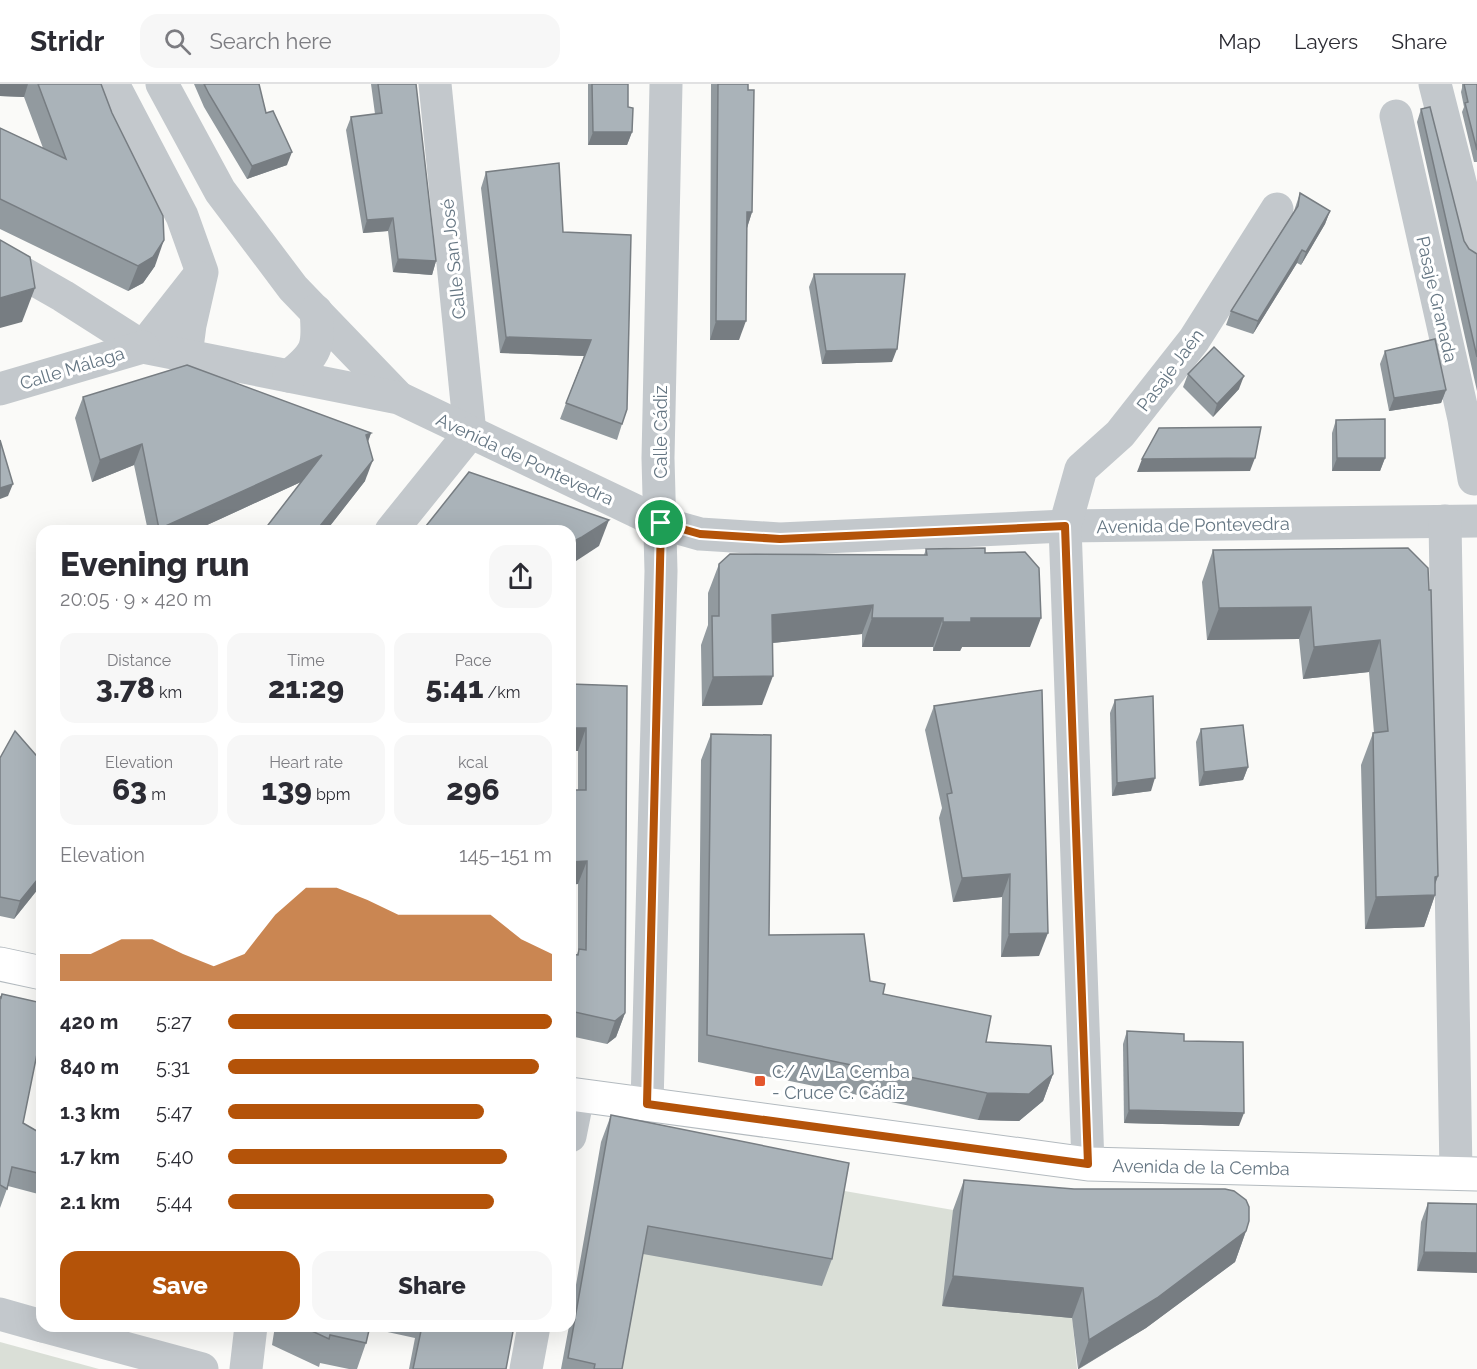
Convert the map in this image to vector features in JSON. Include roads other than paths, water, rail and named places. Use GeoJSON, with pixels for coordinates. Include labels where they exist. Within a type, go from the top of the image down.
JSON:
{"type":"FeatureCollection","features":[{"type":"Feature","properties":{"kind":"street"},"geometry":{"type":"LineString","coordinates":[[113,84],[182,216],[202,272],[189,325],[186,355]]}},
{"type":"Feature","properties":{"kind":"street","name":"Avenida de Pontevedra"},"geometry":{"type":"LineString","coordinates":[[162,84],[220,191],[293,288],[399,398]]}},
{"type":"Feature","properties":{"kind":"street","name":"Calle San José"},"geometry":{"type":"LineString","coordinates":[[435,84],[470,433]]}},
{"type":"Feature","properties":{"kind":"street","name":"Calle Cádiz"},"geometry":{"type":"LineString","coordinates":[[647,1104],[661,523],[658,458],[666,84]]}},
{"type":"Feature","properties":{"kind":"street"},"geometry":{"type":"LineString","coordinates":[[1435,84],[1477,249]]}},
{"type":"Feature","properties":{"kind":"street","name":"Pasaje Granada"},"geometry":{"type":"LineString","coordinates":[[1396,116],[1464,419],[1474,479],[1477,478]]}},
{"type":"Feature","properties":{"kind":"street","name":"Pasaje Jaén"},"geometry":{"type":"LineString","coordinates":[[1088,1164],[1065,526],[1081,469],[1120,434],[1194,340],[1277,209]]}},
{"type":"Feature","properties":{"kind":"street"},"geometry":{"type":"LineString","coordinates":[[0,260],[63,296],[143,347],[202,272]]}},
{"type":"Feature","properties":{"kind":"street"},"geometry":{"type":"LineString","coordinates":[[289,376],[310,359],[319,342],[316,311]]}},
{"type":"Feature","properties":{"kind":"street","name":"Avenida de Pontevedra"},"geometry":{"type":"LineString","coordinates":[[143,347],[399,398],[661,523],[700,534],[780,539],[1065,526],[1461,521]]}},
{"type":"Feature","properties":{"kind":"street","name":"Calle Málaga"},"geometry":{"type":"LineString","coordinates":[[0,389],[143,347]]}},
{"type":"Feature","properties":{"kind":"street"},"geometry":{"type":"LineString","coordinates":[[396,525],[470,433]]}},
{"type":"Feature","properties":{"kind":"street"},"geometry":{"type":"LineString","coordinates":[[1461,521],[1467,1174]]}},
{"type":"Feature","properties":{"kind":"street"},"geometry":{"type":"LineString","coordinates":[[0,964],[36,968]]}},
{"type":"Feature","properties":{"kind":"street","name":"Avenida de la Cemba"},"geometry":{"type":"LineString","coordinates":[[576,1095],[1088,1164],[1467,1174]]}},
{"type":"Feature","properties":{"kind":"street"},"geometry":{"type":"LineString","coordinates":[[0,1314],[36,1324]]}},
{"type":"Feature","properties":{"kind":"street"},"geometry":{"type":"LineString","coordinates":[[65,1332],[201,1369]]}},
{"type":"Feature","properties":{"kind":"street"},"geometry":{"type":"LineString","coordinates":[[246,1369],[250,1332]]}},
{"type":"Feature","properties":{"kind":"street"},"geometry":{"type":"LineString","coordinates":[[526,1369],[533,1332]]}},
{"type":"Feature","properties":{"kind":"place","name":"C/ Av La Cemba - Cruce C. Cádiz"},"geometry":{"type":"Point","coordinates":[760,1081]}}]}
